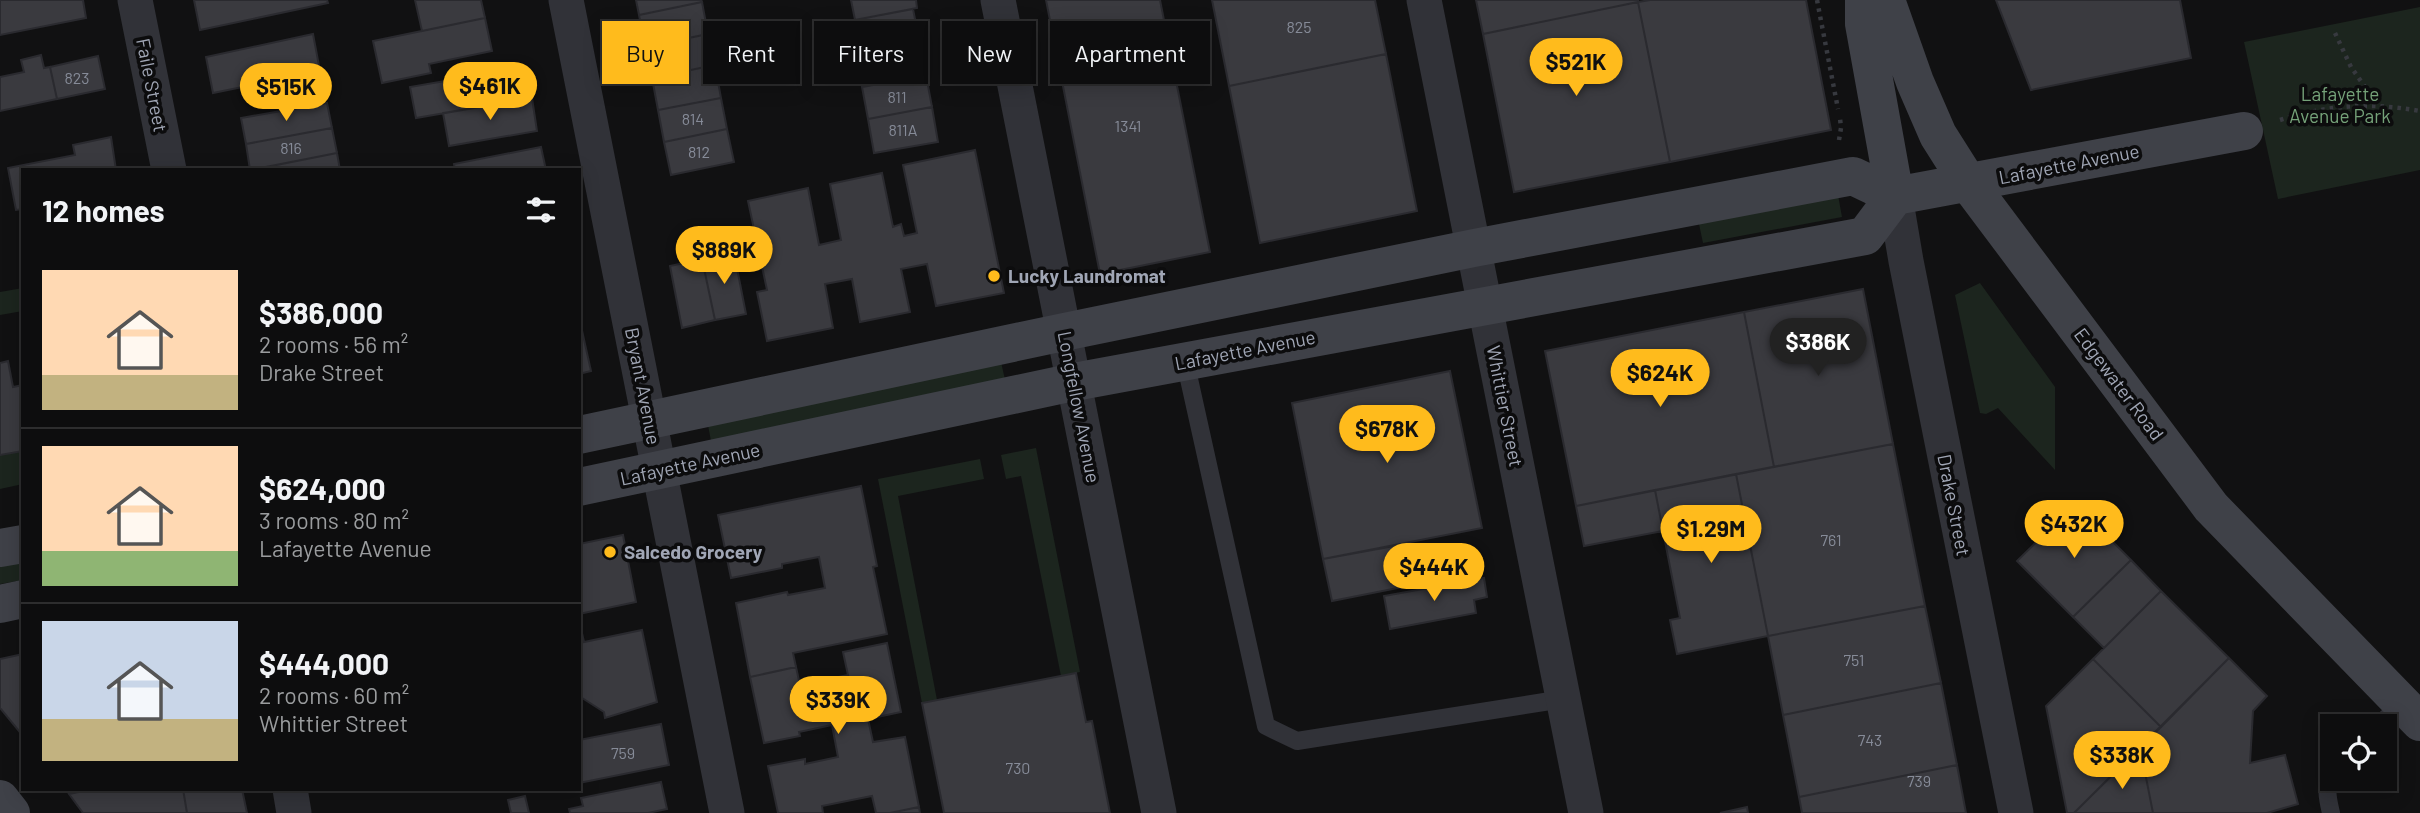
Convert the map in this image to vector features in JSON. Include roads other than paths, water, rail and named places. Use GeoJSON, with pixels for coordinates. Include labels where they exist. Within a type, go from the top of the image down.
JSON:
{"type":"FeatureCollection","features":[{"type":"Feature","properties":{"kind":"street","name":"Faile Street"},"geometry":{"type":"LineString","coordinates":[[135,0],[169,168]]}},
{"type":"Feature","properties":{"kind":"street","name":"Bryant Avenue"},"geometry":{"type":"LineString","coordinates":[[566,0],[727,813]]}},
{"type":"Feature","properties":{"kind":"street","name":"Longfellow Avenue"},"geometry":{"type":"LineString","coordinates":[[998,0],[1159,813]]}},
{"type":"Feature","properties":{"kind":"street","name":"Whittier Street"},"geometry":{"type":"LineString","coordinates":[[1424,0],[1586,813]]}},
{"type":"Feature","properties":{"kind":"street"},"geometry":{"type":"LineString","coordinates":[[1864,0],[1864,24],[1895,197]]}},
{"type":"Feature","properties":{"kind":"street","name":"Edgewater Road"},"geometry":{"type":"LineString","coordinates":[[1886,0],[1915,82],[1938,135],[1969,184],[2211,507],[2400,718]]}},
{"type":"Feature","properties":{"kind":"street","name":"Lafayette Avenue"},"geometry":{"type":"LineString","coordinates":[[581,487],[1074,382],[1485,304],[1865,236],[1895,197],[2244,131]]}},
{"type":"Feature","properties":{"kind":"street"},"geometry":{"type":"LineString","coordinates":[[581,435],[1474,248],[1853,176],[1895,197]]}},
{"type":"Feature","properties":{"kind":"street","name":"Drake Street"},"geometry":{"type":"LineString","coordinates":[[1895,197],[2016,813]]}},
{"type":"Feature","properties":{"kind":"street"},"geometry":{"type":"LineString","coordinates":[[0,548],[21,544]]}},
{"type":"Feature","properties":{"kind":"street"},"geometry":{"type":"LineString","coordinates":[[0,604],[21,600]]}},
{"type":"Feature","properties":{"kind":"street"},"geometry":{"type":"LineString","coordinates":[[290,791],[295,813]]}},
{"type":"Feature","properties":{"kind":"street"},"geometry":{"type":"LineString","coordinates":[[0,799],[11,813]]}},
{"type":"Feature","properties":{"kind":"lane"},"geometry":{"type":"LineString","coordinates":[[1185,361],[1266,726],[1297,741],[1563,699]]}},
{"type":"Feature","properties":{"kind":"lane"},"geometry":{"type":"LineString","coordinates":[[2327,791],[2331,813]]}},
{"type":"Feature","properties":{"kind":"place","name":"Lucky Laundromat"},"geometry":{"type":"Point","coordinates":[994,276]}},
{"type":"Feature","properties":{"kind":"place","name":"Salcedo Grocery"},"geometry":{"type":"Point","coordinates":[610,552]}},
{"type":"Feature","properties":{"kind":"park label","name":"Lafayette Avenue Park"},"geometry":{"type":"Point","coordinates":[2340,105]}}]}
